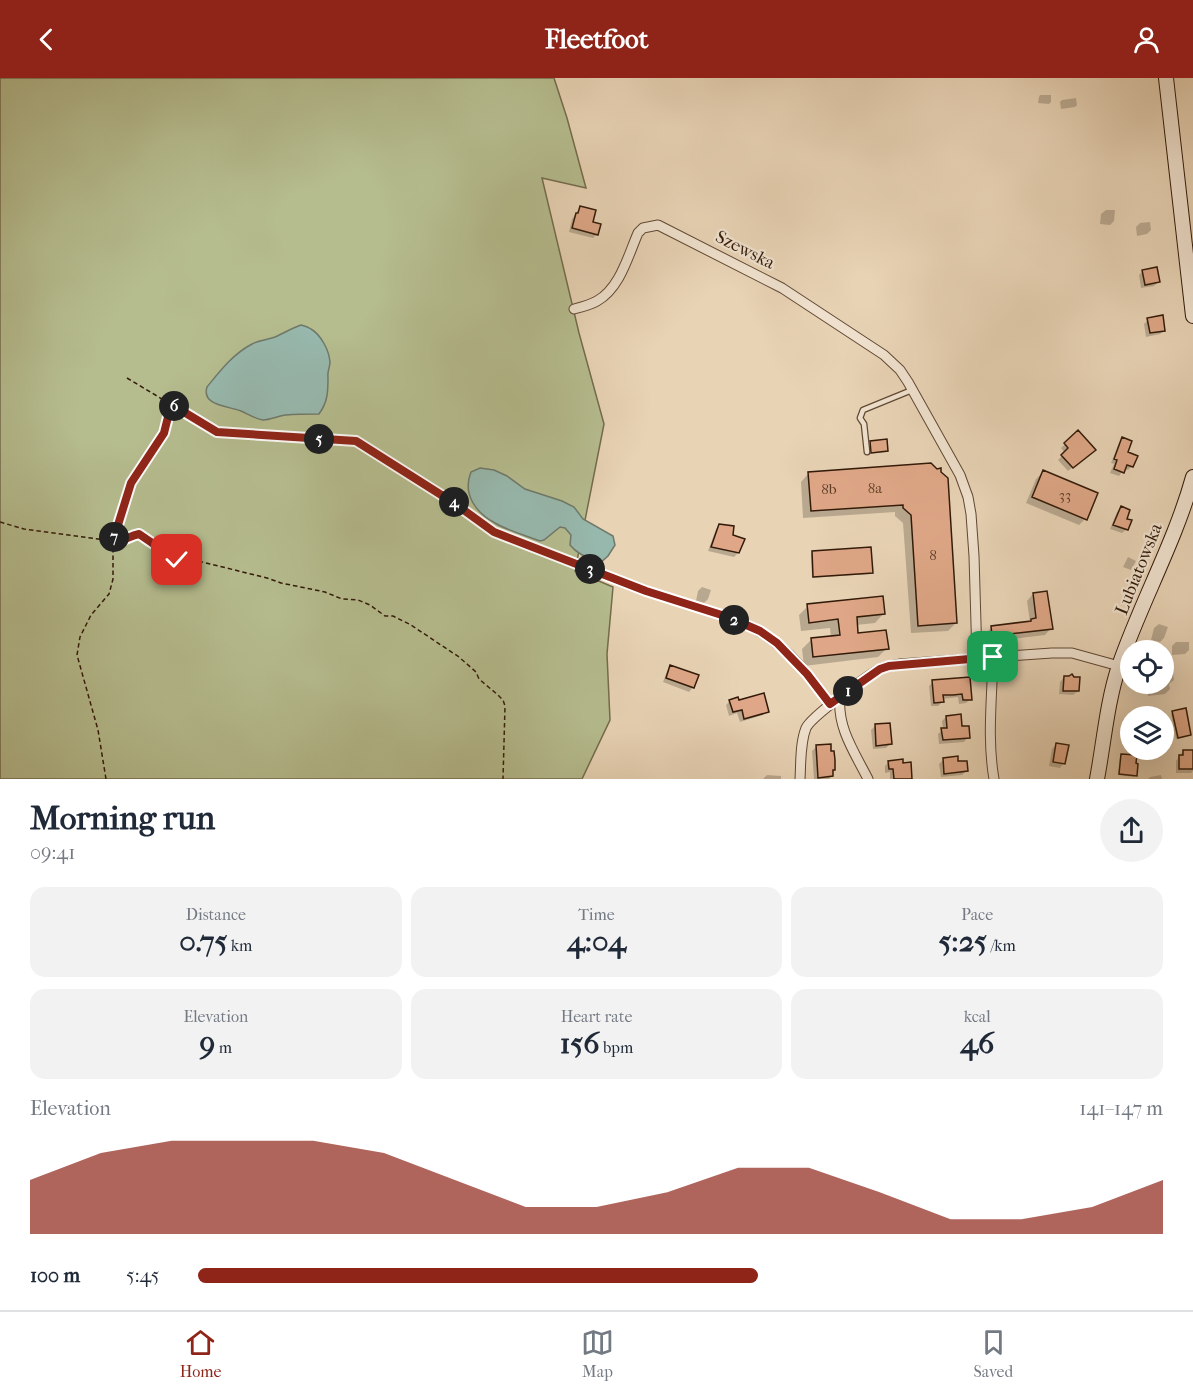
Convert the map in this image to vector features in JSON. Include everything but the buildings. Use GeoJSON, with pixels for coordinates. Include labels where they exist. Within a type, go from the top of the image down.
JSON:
{"type":"FeatureCollection","features":[{"type":"Feature","properties":{"kind":"street"},"geometry":{"type":"LineString","coordinates":[[1166,78],[1193,316]]}},
{"type":"Feature","properties":{"kind":"street","name":"Szewska"},"geometry":{"type":"LineString","coordinates":[[574,309],[598,301],[609,291],[619,278],[638,233],[642,228],[658,225],[767,279],[884,355],[900,370],[912,390],[960,476],[968,496],[974,556],[977,658]]}},
{"type":"Feature","properties":{"kind":"street","name":"Lubiatowska"},"geometry":{"type":"LineString","coordinates":[[1097,779],[1119,666],[1177,523],[1193,477]]}},
{"type":"Feature","properties":{"kind":"street"},"geometry":{"type":"LineString","coordinates":[[728,617],[760,631],[777,643],[807,674],[830,704]]}},
{"type":"Feature","properties":{"kind":"street"},"geometry":{"type":"LineString","coordinates":[[800,779],[806,728],[815,716],[830,704],[880,669],[889,666],[1052,653],[1072,653],[1119,666]]}},
{"type":"Feature","properties":{"kind":"street"},"geometry":{"type":"LineString","coordinates":[[993,657],[990,757],[994,779]]}},
{"type":"Feature","properties":{"kind":"street"},"geometry":{"type":"LineString","coordinates":[[840,697],[840,715],[844,732],[868,779]]}},
{"type":"Feature","properties":{"kind":"lane"},"geometry":{"type":"LineString","coordinates":[[867,452],[864,424],[860,418],[863,411],[912,390]]}},
{"type":"Feature","properties":{"kind":"path"},"geometry":{"type":"LineString","coordinates":[[127,378],[217,432],[356,441],[454,503],[494,532],[646,591],[728,617]]}},
{"type":"Feature","properties":{"kind":"path"},"geometry":{"type":"LineString","coordinates":[[106,779],[98,730],[77,655],[80,637],[91,615],[109,594],[113,579],[113,541],[131,483],[164,433],[169,403]]}},
{"type":"Feature","properties":{"kind":"path"},"geometry":{"type":"LineString","coordinates":[[0,522],[24,529],[123,542],[130,536],[139,534],[177,560],[182,557],[315,590],[342,599],[358,600],[370,605],[385,616],[393,616],[411,625],[459,657],[502,700],[506,714],[503,779]]}},
{"type":"Feature","properties":{"kind":"green space"},"geometry":{"type":"Polygon","coordinates":[[[0,78],[554,78],[586,188],[542,178],[579,333],[604,424],[575,571],[613,587],[607,654],[610,720],[582,779],[0,779],[0,78]]]}},
{"type":"Feature","properties":{"kind":"water"},"geometry":{"type":"Polygon","coordinates":[[[301,325],[310,328],[318,335],[329,357],[327,396],[319,414],[286,415],[263,420],[212,402],[208,398],[207,387],[227,363],[245,348],[301,325]]]}},
{"type":"Feature","properties":{"kind":"water"},"geometry":{"type":"Polygon","coordinates":[[[480,468],[494,470],[525,489],[574,507],[583,519],[613,536],[615,545],[600,563],[584,556],[570,545],[571,535],[565,528],[560,527],[540,541],[495,523],[482,514],[472,502],[468,488],[471,472],[480,468]]]}},
{"type":"Feature","properties":{"kind":"route"},"geometry":{"type":"LineString","coordinates":[[177,560],[139,534],[130,536],[123,542],[113,541],[131,483],[164,433],[169,403],[217,432],[356,441],[454,503],[494,532],[646,591],[728,617],[760,631],[777,643],[807,674],[830,704],[880,669],[889,666],[993,657]]}}]}
